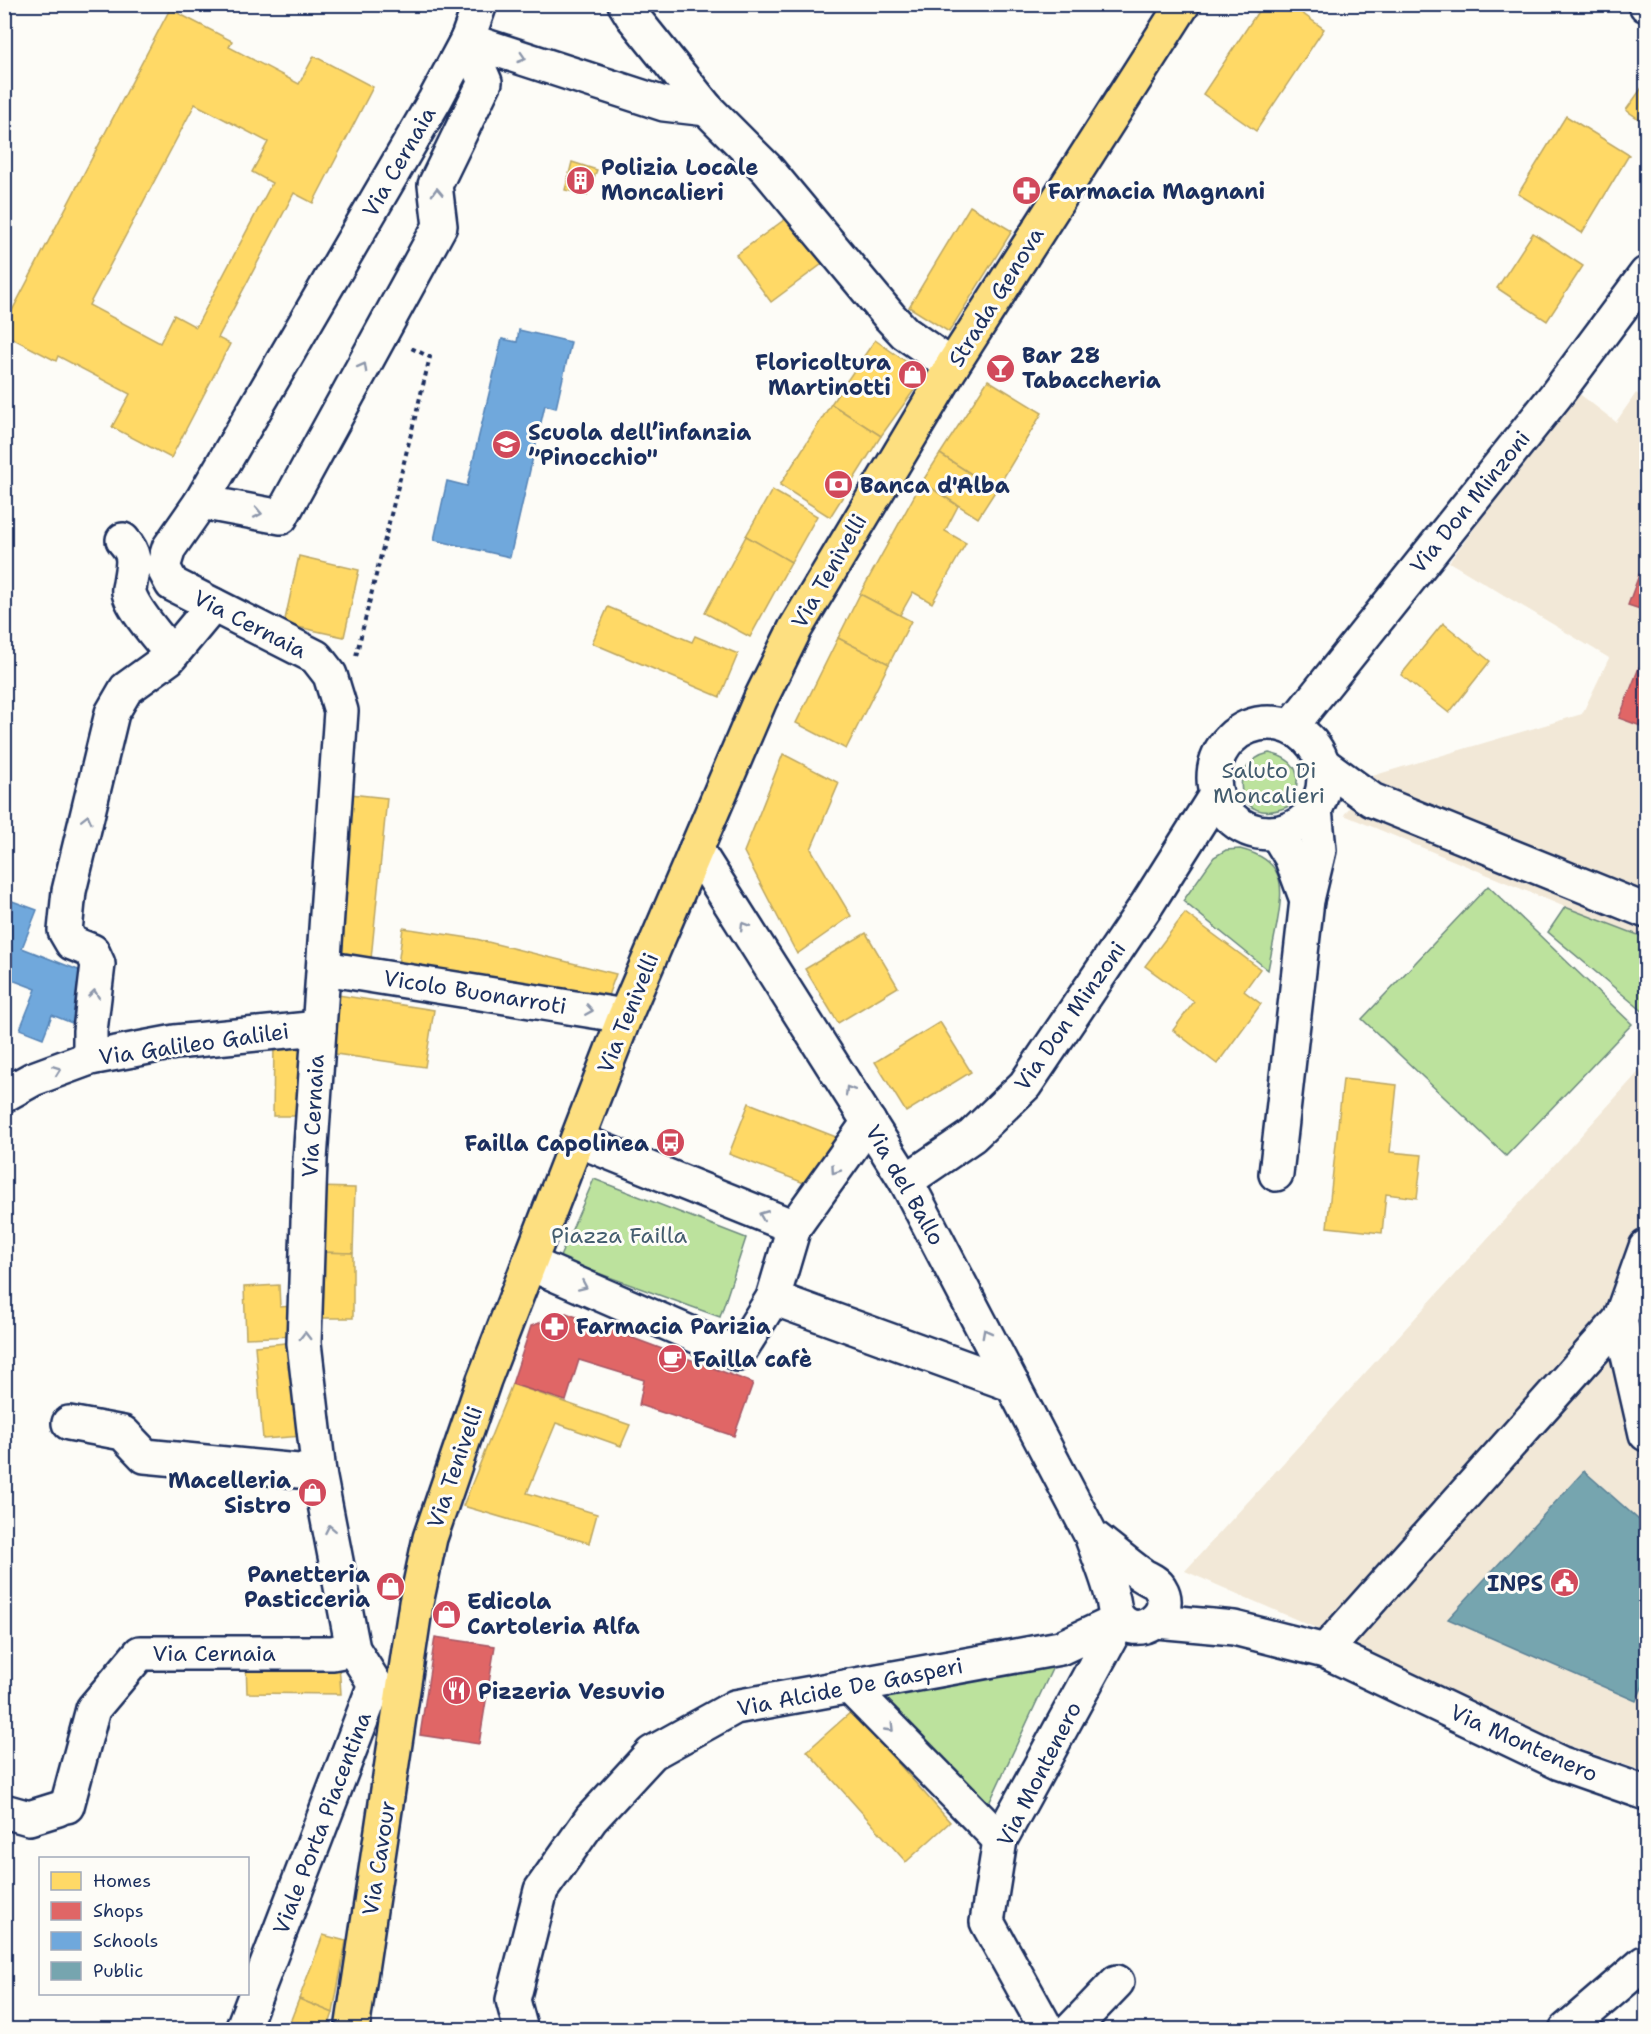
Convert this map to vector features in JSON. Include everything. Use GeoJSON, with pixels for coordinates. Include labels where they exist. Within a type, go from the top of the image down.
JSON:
{"type":"FeatureCollection","features":[{"type":"Feature","properties":{"kind":"main road","name":"Strada Genova"},"geometry":{"type":"LineString","coordinates":[[949,372],[1184,4]]}},
{"type":"Feature","properties":{"kind":"main road","name":"Via Tenivelli"},"geometry":{"type":"LineString","coordinates":[[390,1686],[416,1603],[430,1538],[484,1380],[626,1016],[696,849],[760,700],[795,629],[949,372]]}},
{"type":"Feature","properties":{"kind":"main road","name":"Via Cavour"},"geometry":{"type":"LineString","coordinates":[[352,2030],[390,1686]]}},
{"type":"Feature","properties":{"kind":"street","name":"Via Cernaia"},"geometry":{"type":"LineString","coordinates":[[390,1686],[353,1649],[319,1473],[304,1343],[310,1160],[340,711],[330,675],[316,657],[172,584],[163,567],[169,548],[201,502],[435,100],[467,40],[480,4]]}},
{"type":"Feature","properties":{"kind":"street"},"geometry":{"type":"LineString","coordinates":[[625,4],[707,109],[767,170],[890,317],[949,372]]}},
{"type":"Feature","properties":{"kind":"street"},"geometry":{"type":"LineString","coordinates":[[467,40],[664,105],[707,109]]}},
{"type":"Feature","properties":{"kind":"street"},"geometry":{"type":"LineString","coordinates":[[201,502],[281,517],[440,226],[435,185],[485,82],[467,40]]}},
{"type":"Feature","properties":{"kind":"street","name":"Via Don Minzoni"},"geometry":{"type":"LineString","coordinates":[[1291,727],[1548,404],[1647,274]]}},
{"type":"Feature","properties":{"kind":"street"},"geometry":{"type":"LineString","coordinates":[[123,540],[132,550],[134,557],[129,592],[137,608],[162,643],[172,652]]}},
{"type":"Feature","properties":{"kind":"street"},"geometry":{"type":"LineString","coordinates":[[89,1055],[98,964],[92,951],[72,943],[65,931],[69,891],[112,713],[126,689],[169,658],[213,605]]}},
{"type":"Feature","properties":{"kind":"street"},"geometry":{"type":"LineString","coordinates":[[1274,723],[1291,727],[1305,736],[1316,749],[1323,764],[1323,790],[1317,806],[1305,821],[1276,834],[1258,833],[1240,826],[1229,818],[1216,795],[1213,777],[1217,759],[1232,738],[1239,732],[1256,725],[1274,723]]}},
{"type":"Feature","properties":{"kind":"street"},"geometry":{"type":"LineString","coordinates":[[1323,764],[1372,800],[1647,911]]}},
{"type":"Feature","properties":{"kind":"street","name":"Via Don Minzoni"},"geometry":{"type":"LineString","coordinates":[[906,1181],[972,1136],[1025,1085],[1181,852],[1216,795]]}},
{"type":"Feature","properties":{"kind":"street"},"geometry":{"type":"LineString","coordinates":[[1317,806],[1372,800]]}},
{"type":"Feature","properties":{"kind":"street"},"geometry":{"type":"LineString","coordinates":[[1276,1174],[1307,900],[1319,850],[1317,806]]}},
{"type":"Feature","properties":{"kind":"street"},"geometry":{"type":"LineString","coordinates":[[1181,852],[1215,835],[1240,826]]}},
{"type":"Feature","properties":{"kind":"street"},"geometry":{"type":"LineString","coordinates":[[1276,834],[1291,857],[1307,900]]}},
{"type":"Feature","properties":{"kind":"street","name":"Via del Ballo"},"geometry":{"type":"LineString","coordinates":[[696,849],[906,1181],[1091,1535],[1116,1609]]}},
{"type":"Feature","properties":{"kind":"street","name":"Vicolo Buonarroti"},"geometry":{"type":"LineString","coordinates":[[324,968],[626,1016]]}},
{"type":"Feature","properties":{"kind":"street","name":"Via Galileo Galilei"},"geometry":{"type":"LineString","coordinates":[[4,1095],[33,1079],[89,1055],[175,1042],[319,1028]]}},
{"type":"Feature","properties":{"kind":"street"},"geometry":{"type":"LineString","coordinates":[[529,1263],[738,1354],[773,1298],[794,1227],[869,1122]]}},
{"type":"Feature","properties":{"kind":"street"},"geometry":{"type":"LineString","coordinates":[[578,1140],[794,1227]]}},
{"type":"Feature","properties":{"kind":"street"},"geometry":{"type":"LineString","coordinates":[[1325,1651],[1620,1320],[1647,1247]]}},
{"type":"Feature","properties":{"kind":"street"},"geometry":{"type":"LineString","coordinates":[[773,1298],[1013,1385]]}},
{"type":"Feature","properties":{"kind":"street"},"geometry":{"type":"LineString","coordinates":[[1620,1320],[1647,1434]]}},
{"type":"Feature","properties":{"kind":"street"},"geometry":{"type":"LineString","coordinates":[[69,1423],[123,1433],[145,1456],[319,1473]]}},
{"type":"Feature","properties":{"kind":"street"},"geometry":{"type":"LineString","coordinates":[[1091,1535],[1154,1596]]}},
{"type":"Feature","properties":{"kind":"street"},"geometry":{"type":"LineString","coordinates":[[1131,1577],[1154,1596],[1146,1627],[1135,1628],[1116,1609],[1119,1584],[1131,1577]]}},
{"type":"Feature","properties":{"kind":"street","name":"Via Montenero"},"geometry":{"type":"LineString","coordinates":[[1154,1596],[1234,1628],[1325,1651],[1560,1763],[1647,1793]]}},
{"type":"Feature","properties":{"kind":"street","name":"Via Montenero"},"geometry":{"type":"LineString","coordinates":[[1047,2030],[987,1922],[1000,1840],[1116,1609]]}},
{"type":"Feature","properties":{"kind":"street","name":"Via Alcide De Gasperi"},"geometry":{"type":"LineString","coordinates":[[522,2030],[513,2001],[541,1890],[591,1819],[652,1753],[735,1707],[1060,1648],[1116,1609]]}},
{"type":"Feature","properties":{"kind":"street","name":"Via Cernaia"},"geometry":{"type":"LineString","coordinates":[[4,1811],[29,1818],[62,1807],[93,1709],[140,1653],[332,1653],[353,1649]]}},
{"type":"Feature","properties":{"kind":"street","name":"Viale Porta Piacentina"},"geometry":{"type":"LineString","coordinates":[[242,2030],[390,1686]]}},
{"type":"Feature","properties":{"kind":"street"},"geometry":{"type":"LineString","coordinates":[[849,1686],[1000,1840]]}},
{"type":"Feature","properties":{"kind":"street"},"geometry":{"type":"LineString","coordinates":[[1566,2030],[1644,1963]]}},
{"type":"Feature","properties":{"kind":"street"},"geometry":{"type":"LineString","coordinates":[[1071,2030],[1117,1982]]}},
{"type":"Feature","properties":{"kind":"path"},"geometry":{"type":"LineString","coordinates":[[330,675],[355,659],[430,357],[382,333]]}},
{"type":"Feature","properties":{"kind":"shaded area"},"geometry":{"type":"Polygon","coordinates":[[[1577,392],[1616,422],[1636,393],[1646,400],[1646,938],[1565,907],[1344,815],[1372,776],[1582,714],[1609,658],[1449,562],[1577,392]]]}},
{"type":"Feature","properties":{"kind":"shaded area"},"geometry":{"type":"Polygon","coordinates":[[[1646,1064],[1646,1772],[1547,1738],[1309,1625],[1185,1571],[1646,1064]]]}},
{"type":"Feature","properties":{"kind":"green space","name":"Saluto Di Moncalieri"},"geometry":{"type":"Polygon","coordinates":[[[1269,753],[1288,760],[1293,766],[1297,779],[1296,787],[1289,806],[1271,811],[1257,810],[1247,803],[1242,793],[1242,781],[1246,769],[1255,759],[1269,753]]]}},
{"type":"Feature","properties":{"kind":"green space"},"geometry":{"type":"Polygon","coordinates":[[[1240,849],[1266,860],[1278,876],[1279,910],[1268,970],[1183,901],[1214,857],[1226,850],[1240,849]]]}},
{"type":"Feature","properties":{"kind":"green space"},"geometry":{"type":"Polygon","coordinates":[[[1488,886],[1632,1024],[1506,1156],[1362,1019],[1488,886]]]}},
{"type":"Feature","properties":{"kind":"green space"},"geometry":{"type":"Polygon","coordinates":[[[1565,907],[1646,938],[1646,1014],[1548,932],[1565,907]]]}},
{"type":"Feature","properties":{"kind":"green space","name":"Piazza Failla"},"geometry":{"type":"Polygon","coordinates":[[[594,1179],[746,1238],[720,1317],[559,1259],[594,1179]]]}},
{"type":"Feature","properties":{"kind":"green space"},"geometry":{"type":"Polygon","coordinates":[[[1053,1667],[985,1812],[868,1692],[1053,1667]]]}},
{"type":"Feature","properties":{"kind":"building: Homes"},"geometry":{"type":"Polygon","coordinates":[[[1263,4],[1289,4],[1324,29],[1256,131],[1203,94],[1263,4]]]}},
{"type":"Feature","properties":{"kind":"building: Homes"},"geometry":{"type":"Polygon","coordinates":[[[170,9],[232,41],[229,47],[299,84],[314,56],[373,87],[313,203],[294,193],[218,338],[230,344],[171,458],[112,427],[130,394],[58,356],[56,361],[4,334],[4,326],[170,9]],[[195,104],[89,305],[160,343],[174,315],[196,327],[272,183],[252,172],[268,142],[195,104]]]}},
{"type":"Feature","properties":{"kind":"building: Homes"},"geometry":{"type":"Polygon","coordinates":[[[1646,82],[1646,124],[1626,110],[1646,82]]]}},
{"type":"Feature","properties":{"kind":"building: Homes"},"geometry":{"type":"Polygon","coordinates":[[[1566,116],[1629,155],[1582,233],[1518,194],[1566,116]]]}},
{"type":"Feature","properties":{"kind":"building: Homes","name":"Polizia Locale Moncalieri"},"geometry":{"type":"Polygon","coordinates":[[[572,162],[597,170],[587,195],[565,190],[572,162]]]}},
{"type":"Feature","properties":{"kind":"building: Homes"},"geometry":{"type":"Polygon","coordinates":[[[970,206],[1012,231],[949,332],[909,307],[970,206]]]}},
{"type":"Feature","properties":{"kind":"building: Homes"},"geometry":{"type":"Polygon","coordinates":[[[788,217],[822,264],[771,302],[736,255],[788,217]]]}},
{"type":"Feature","properties":{"kind":"building: Homes"},"geometry":{"type":"Polygon","coordinates":[[[1533,233],[1583,266],[1547,321],[1497,288],[1533,233]]]}},
{"type":"Feature","properties":{"kind":"building: Homes"},"geometry":{"type":"Polygon","coordinates":[[[875,340],[925,375],[881,436],[831,404],[875,340]]]}},
{"type":"Feature","properties":{"kind":"building: Homes"},"geometry":{"type":"Polygon","coordinates":[[[988,380],[1042,413],[996,490],[940,454],[988,380]]]}},
{"type":"Feature","properties":{"kind":"building: Homes"},"geometry":{"type":"Polygon","coordinates":[[[831,404],[881,436],[830,517],[780,485],[831,404]]]}},
{"type":"Feature","properties":{"kind":"building: Homes"},"geometry":{"type":"Polygon","coordinates":[[[940,454],[996,490],[978,518],[922,482],[940,454]]]}},
{"type":"Feature","properties":{"kind":"building: Homes"},"geometry":{"type":"Polygon","coordinates":[[[922,482],[958,506],[945,531],[966,543],[932,603],[913,592],[900,615],[860,594],[922,482]]]}},
{"type":"Feature","properties":{"kind":"building: Homes"},"geometry":{"type":"Polygon","coordinates":[[[772,490],[817,516],[791,562],[746,536],[772,490]]]}},
{"type":"Feature","properties":{"kind":"building: Homes"},"geometry":{"type":"Polygon","coordinates":[[[746,536],[791,562],[750,637],[705,613],[746,536]]]}},
{"type":"Feature","properties":{"kind":"building: Homes"},"geometry":{"type":"Polygon","coordinates":[[[299,556],[359,570],[344,637],[284,624],[299,556]]]}},
{"type":"Feature","properties":{"kind":"building: Homes"},"geometry":{"type":"Polygon","coordinates":[[[860,594],[911,621],[889,664],[838,638],[860,594]]]}},
{"type":"Feature","properties":{"kind":"building: Homes"},"geometry":{"type":"Polygon","coordinates":[[[608,607],[692,642],[695,636],[738,654],[720,697],[592,643],[608,607]]]}},
{"type":"Feature","properties":{"kind":"building: Homes"},"geometry":{"type":"Polygon","coordinates":[[[1443,623],[1490,661],[1449,713],[1401,675],[1443,623]]]}},
{"type":"Feature","properties":{"kind":"building: Homes"},"geometry":{"type":"Polygon","coordinates":[[[838,638],[889,664],[846,749],[796,723],[838,638]]]}},
{"type":"Feature","properties":{"kind":"building: Homes"},"geometry":{"type":"Polygon","coordinates":[[[783,754],[839,783],[811,849],[851,916],[797,954],[744,852],[783,754]]]}},
{"type":"Feature","properties":{"kind":"building: Homes"},"geometry":{"type":"Polygon","coordinates":[[[350,794],[387,798],[371,959],[334,956],[350,794]]]}},
{"type":"Feature","properties":{"kind":"building: Homes"},"geometry":{"type":"Polygon","coordinates":[[[1185,913],[1260,969],[1244,991],[1261,1004],[1217,1064],[1173,1030],[1194,1002],[1145,966],[1185,913]]]}},
{"type":"Feature","properties":{"kind":"building: Homes"},"geometry":{"type":"Polygon","coordinates":[[[403,928],[476,939],[616,974],[606,1001],[398,965],[403,928]]]}},
{"type":"Feature","properties":{"kind":"building: Homes"},"geometry":{"type":"Polygon","coordinates":[[[866,933],[898,987],[838,1023],[805,969],[866,933]]]}},
{"type":"Feature","properties":{"kind":"building: Homes"},"geometry":{"type":"Polygon","coordinates":[[[338,995],[434,1010],[425,1067],[329,1053],[338,995]]]}},
{"type":"Feature","properties":{"kind":"building: Homes"},"geometry":{"type":"Polygon","coordinates":[[[940,1022],[971,1072],[906,1112],[875,1062],[940,1022]]]}},
{"type":"Feature","properties":{"kind":"building: Homes"},"geometry":{"type":"Polygon","coordinates":[[[274,1044],[307,1044],[306,1116],[273,1116],[274,1044]]]}},
{"type":"Feature","properties":{"kind":"building: Homes"},"geometry":{"type":"Polygon","coordinates":[[[1343,1079],[1397,1085],[1390,1152],[1422,1155],[1417,1198],[1386,1194],[1382,1233],[1327,1227],[1343,1079]]]}},
{"type":"Feature","properties":{"kind":"building: Homes"},"geometry":{"type":"Polygon","coordinates":[[[749,1103],[836,1137],[817,1188],[729,1154],[749,1103]]]}},
{"type":"Feature","properties":{"kind":"building: Homes"},"geometry":{"type":"Polygon","coordinates":[[[317,1187],[355,1188],[353,1253],[315,1252],[317,1187]]]}},
{"type":"Feature","properties":{"kind":"building: Homes"},"geometry":{"type":"Polygon","coordinates":[[[315,1252],[353,1253],[353,1318],[315,1318],[315,1252]]]}},
{"type":"Feature","properties":{"kind":"building: Homes"},"geometry":{"type":"Polygon","coordinates":[[[279,1285],[280,1307],[293,1306],[294,1336],[246,1338],[244,1287],[279,1285]]]}},
{"type":"Feature","properties":{"kind":"building: Homes"},"geometry":{"type":"Polygon","coordinates":[[[295,1342],[303,1436],[263,1439],[255,1346],[295,1342]]]}},
{"type":"Feature","properties":{"kind":"building: Homes"},"geometry":{"type":"Polygon","coordinates":[[[512,1384],[630,1425],[621,1446],[556,1423],[527,1493],[597,1514],[589,1543],[463,1506],[512,1384]]]}},
{"type":"Feature","properties":{"kind":"building: Homes"},"geometry":{"type":"Polygon","coordinates":[[[246,1662],[339,1663],[341,1694],[247,1693],[246,1662]]]}},
{"type":"Feature","properties":{"kind":"building: Homes"},"geometry":{"type":"Polygon","coordinates":[[[852,1711],[950,1822],[906,1862],[807,1751],[852,1711]]]}},
{"type":"Feature","properties":{"kind":"building: Homes"},"geometry":{"type":"Polygon","coordinates":[[[323,1935],[346,1941],[333,2013],[299,1999],[323,1935]]]}},
{"type":"Feature","properties":{"kind":"building: Homes"},"geometry":{"type":"Polygon","coordinates":[[[299,1999],[333,2013],[327,2030],[287,2030],[299,1999]]]}},
{"type":"Feature","properties":{"kind":"building: Shops"},"geometry":{"type":"Polygon","coordinates":[[[1646,556],[1646,611],[1628,605],[1646,556]]]}},
{"type":"Feature","properties":{"kind":"building: Shops"},"geometry":{"type":"Polygon","coordinates":[[[1646,650],[1646,728],[1619,718],[1646,650]]]}},
{"type":"Feature","properties":{"kind":"building: Shops"},"geometry":{"type":"Polygon","coordinates":[[[566,1313],[753,1383],[734,1436],[639,1405],[644,1380],[579,1360],[566,1401],[512,1384],[531,1326],[566,1313]]]}},
{"type":"Feature","properties":{"kind":"building: Shops","name":"Pizzeria Vesuvio"},"geometry":{"type":"Polygon","coordinates":[[[435,1637],[495,1646],[479,1744],[420,1735],[435,1637]]]}},
{"type":"Feature","properties":{"kind":"building: Schools","name":"Scuola dell’infanzia ”Pinocchio\""},"geometry":{"type":"Polygon","coordinates":[[[519,330],[571,342],[556,408],[545,405],[510,557],[434,540],[447,481],[467,486],[502,339],[517,342],[519,330]]]}},
{"type":"Feature","properties":{"kind":"building: Schools"},"geometry":{"type":"Polygon","coordinates":[[[4,898],[37,910],[22,948],[91,975],[72,1023],[52,1015],[43,1038],[20,1029],[36,989],[4,977],[4,898]]]}},
{"type":"Feature","properties":{"kind":"building: Public","name":"INPS"},"geometry":{"type":"Polygon","coordinates":[[[1584,1471],[1640,1521],[1646,1546],[1646,1679],[1636,1701],[1448,1619],[1584,1471]]]}},
{"type":"Feature","properties":{"kind":"place","name":"Polizia Locale Moncalieri"},"geometry":{"type":"Point","coordinates":[580,180]}},
{"type":"Feature","properties":{"kind":"place","name":"Farmacia Magnani"},"geometry":{"type":"Point","coordinates":[1027,191]}},
{"type":"Feature","properties":{"kind":"place","name":"Bar 28 Tabaccheria"},"geometry":{"type":"Point","coordinates":[1001,368]}},
{"type":"Feature","properties":{"kind":"place","name":"Floricoltura Martinotti"},"geometry":{"type":"Point","coordinates":[912,375]}},
{"type":"Feature","properties":{"kind":"place","name":"Scuola dell’infanzia ”Pinocchio\""},"geometry":{"type":"Point","coordinates":[507,445]}},
{"type":"Feature","properties":{"kind":"place","name":"Banca d'Alba"},"geometry":{"type":"Point","coordinates":[839,485]}},
{"type":"Feature","properties":{"kind":"place","name":"Failla Capolinea"},"geometry":{"type":"Point","coordinates":[670,1143]}},
{"type":"Feature","properties":{"kind":"place","name":"Farmacia Parizia"},"geometry":{"type":"Point","coordinates":[555,1326]}},
{"type":"Feature","properties":{"kind":"place","name":"Failla cafè"},"geometry":{"type":"Point","coordinates":[672,1359]}},
{"type":"Feature","properties":{"kind":"place","name":"Macelleria Sistro"},"geometry":{"type":"Point","coordinates":[312,1493]}},
{"type":"Feature","properties":{"kind":"place","name":"INPS"},"geometry":{"type":"Point","coordinates":[1564,1583]}},
{"type":"Feature","properties":{"kind":"place","name":"Panetteria Pasticceria"},"geometry":{"type":"Point","coordinates":[391,1587]}},
{"type":"Feature","properties":{"kind":"place","name":"Edicola Cartoleria Alfa"},"geometry":{"type":"Point","coordinates":[446,1614]}},
{"type":"Feature","properties":{"kind":"place","name":"Pizzeria Vesuvio"},"geometry":{"type":"Point","coordinates":[457,1691]}}]}
